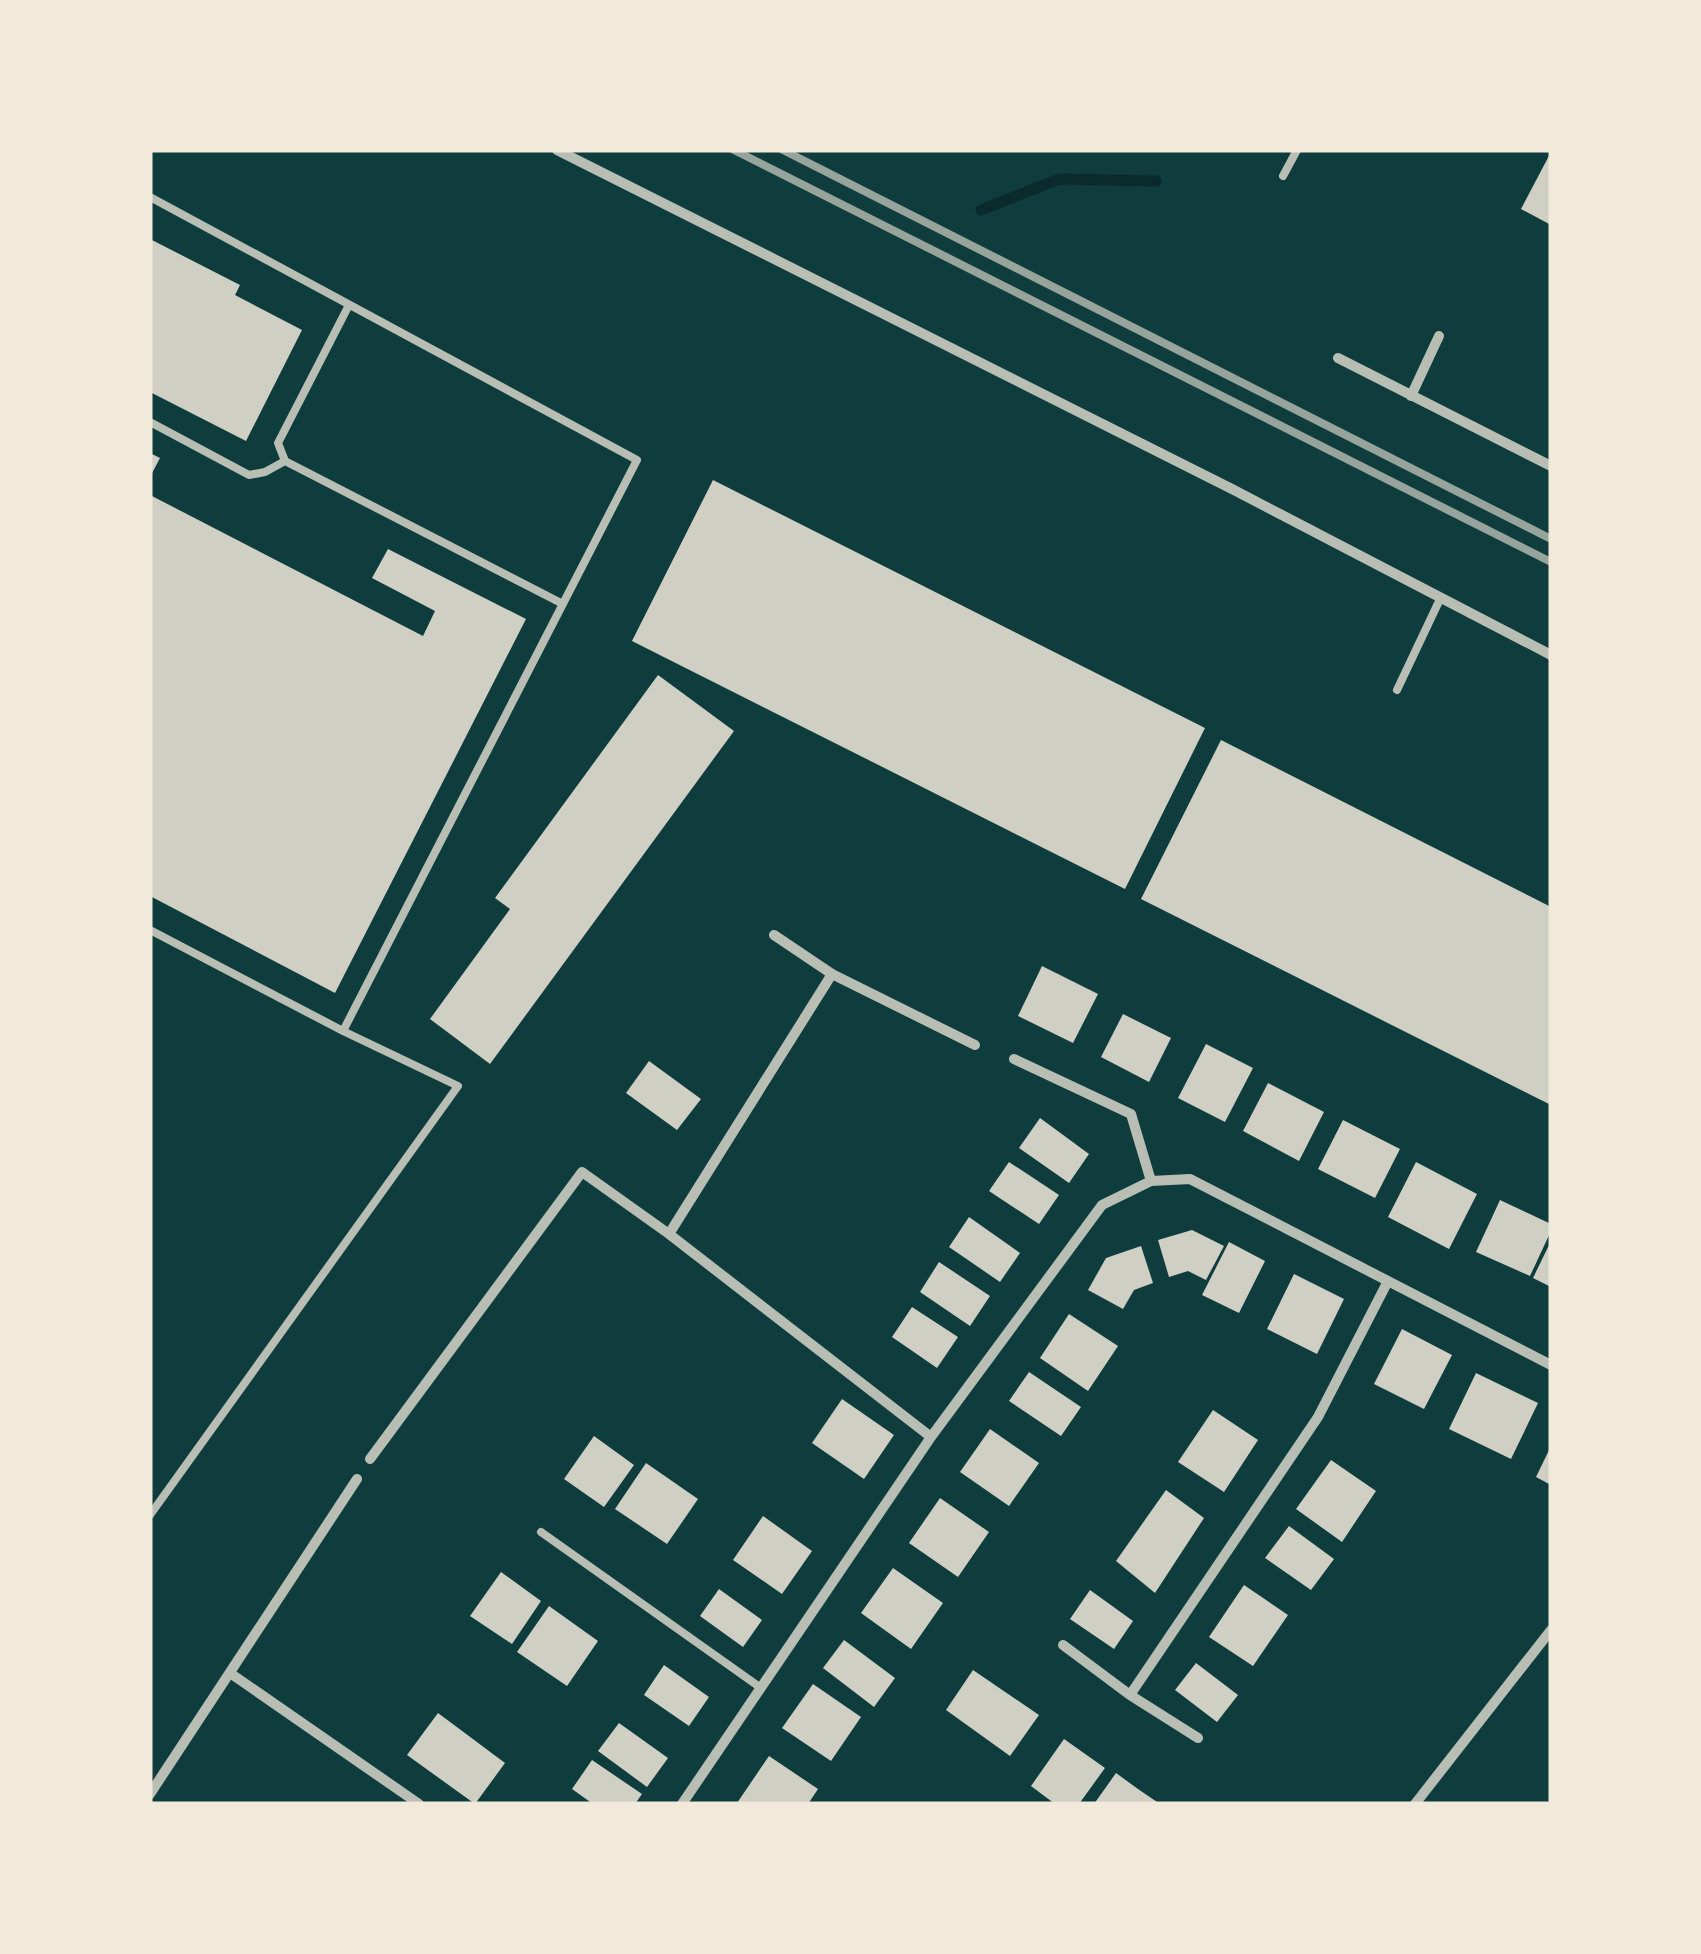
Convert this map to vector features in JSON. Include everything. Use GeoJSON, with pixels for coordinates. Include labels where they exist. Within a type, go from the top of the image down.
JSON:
{"type":"FeatureCollection","features":[{"type":"Feature","properties":{"kind":"street"},"geometry":{"type":"LineString","coordinates":[[557,150],[1551,654]]}},
{"type":"Feature","properties":{"kind":"street"},"geometry":{"type":"LineString","coordinates":[[1411,396],[1439,336]]}},
{"type":"Feature","properties":{"kind":"street"},"geometry":{"type":"LineString","coordinates":[[1338,358],[1551,466]]}},
{"type":"Feature","properties":{"kind":"street"},"geometry":{"type":"LineString","coordinates":[[774,935],[832,974],[975,1045]]}},
{"type":"Feature","properties":{"kind":"street"},"geometry":{"type":"LineString","coordinates":[[668,1234],[832,974]]}},
{"type":"Feature","properties":{"kind":"street"},"geometry":{"type":"LineString","coordinates":[[1014,1058],[1132,1114],[1151,1181]]}},
{"type":"Feature","properties":{"kind":"street"},"geometry":{"type":"LineString","coordinates":[[370,1459],[582,1172],[931,1437]]}},
{"type":"Feature","properties":{"kind":"street"},"geometry":{"type":"LineString","coordinates":[[682,1804],[931,1437],[1102,1206],[1151,1181],[1190,1179],[1551,1365]]}},
{"type":"Feature","properties":{"kind":"street"},"geometry":{"type":"LineString","coordinates":[[1130,1694],[1318,1417],[1388,1281]]}},
{"type":"Feature","properties":{"kind":"street"},"geometry":{"type":"LineString","coordinates":[[150,1794],[357,1479]]}},
{"type":"Feature","properties":{"kind":"street"},"geometry":{"type":"LineString","coordinates":[[1415,1804],[1551,1630]]}},
{"type":"Feature","properties":{"kind":"street"},"geometry":{"type":"LineString","coordinates":[[1062,1646],[1198,1738]]}},
{"type":"Feature","properties":{"kind":"street"},"geometry":{"type":"LineString","coordinates":[[230,1673],[419,1804]]}},
{"type":"Feature","properties":{"kind":"lane"},"geometry":{"type":"LineString","coordinates":[[1283,176],[1297,150]]}},
{"type":"Feature","properties":{"kind":"lane"},"geometry":{"type":"LineString","coordinates":[[150,198],[637,460],[343,1030]]}},
{"type":"Feature","properties":{"kind":"lane"},"geometry":{"type":"LineString","coordinates":[[349,304],[278,443],[285,462],[563,604]]}},
{"type":"Feature","properties":{"kind":"lane"},"geometry":{"type":"LineString","coordinates":[[150,422],[248,475],[285,462]]}},
{"type":"Feature","properties":{"kind":"lane"},"geometry":{"type":"LineString","coordinates":[[1398,690],[1441,597]]}},
{"type":"Feature","properties":{"kind":"lane"},"geometry":{"type":"LineString","coordinates":[[150,930],[458,1086],[150,1515]]}},
{"type":"Feature","properties":{"kind":"lane"},"geometry":{"type":"LineString","coordinates":[[541,1532],[762,1688]]}},
{"type":"Feature","properties":{"kind":"building"},"geometry":{"type":"Polygon","coordinates":[[[1551,152],[1551,225],[1521,209],[1551,152]]]}},
{"type":"Feature","properties":{"kind":"building"},"geometry":{"type":"Polygon","coordinates":[[[150,239],[240,285],[235,295],[302,330],[246,441],[150,392],[150,239]]]}},
{"type":"Feature","properties":{"kind":"building"},"geometry":{"type":"Polygon","coordinates":[[[150,453],[160,458],[150,477],[150,453]]]}},
{"type":"Feature","properties":{"kind":"building"},"geometry":{"type":"Polygon","coordinates":[[[713,480],[1205,728],[1125,889],[632,641],[713,480]]]}},
{"type":"Feature","properties":{"kind":"building"},"geometry":{"type":"Polygon","coordinates":[[[150,495],[423,636],[435,611],[372,578],[388,549],[526,619],[335,993],[150,896],[150,495]]]}},
{"type":"Feature","properties":{"kind":"building"},"geometry":{"type":"Polygon","coordinates":[[[658,675],[734,731],[490,1064],[430,1019],[510,909],[495,898],[658,675]]]}},
{"type":"Feature","properties":{"kind":"building"},"geometry":{"type":"Polygon","coordinates":[[[1221,740],[1551,907],[1551,1105],[1141,899],[1221,740]]]}},
{"type":"Feature","properties":{"kind":"building"},"geometry":{"type":"Polygon","coordinates":[[[1042,966],[1098,994],[1073,1043],[1018,1016],[1042,966]]]}},
{"type":"Feature","properties":{"kind":"building"},"geometry":{"type":"Polygon","coordinates":[[[1123,1014],[1171,1038],[1149,1082],[1101,1057],[1123,1014]]]}},
{"type":"Feature","properties":{"kind":"building"},"geometry":{"type":"Polygon","coordinates":[[[1206,1044],[1253,1068],[1225,1122],[1178,1098],[1206,1044]]]}},
{"type":"Feature","properties":{"kind":"building"},"geometry":{"type":"Polygon","coordinates":[[[649,1061],[701,1099],[677,1130],[626,1093],[649,1061]]]}},
{"type":"Feature","properties":{"kind":"building"},"geometry":{"type":"Polygon","coordinates":[[[1268,1083],[1324,1112],[1299,1161],[1243,1131],[1268,1083]]]}},
{"type":"Feature","properties":{"kind":"building"},"geometry":{"type":"Polygon","coordinates":[[[1040,1118],[1089,1154],[1069,1183],[1019,1148],[1040,1118]]]}},
{"type":"Feature","properties":{"kind":"building"},"geometry":{"type":"Polygon","coordinates":[[[1343,1120],[1400,1149],[1375,1198],[1318,1169],[1343,1120]]]}},
{"type":"Feature","properties":{"kind":"building"},"geometry":{"type":"Polygon","coordinates":[[[1009,1162],[1059,1195],[1039,1224],[989,1191],[1009,1162]]]}},
{"type":"Feature","properties":{"kind":"building"},"geometry":{"type":"Polygon","coordinates":[[[1416,1162],[1477,1194],[1449,1249],[1388,1217],[1416,1162]]]}},
{"type":"Feature","properties":{"kind":"building"},"geometry":{"type":"Polygon","coordinates":[[[1500,1200],[1551,1224],[1530,1276],[1476,1252],[1500,1200]]]}},
{"type":"Feature","properties":{"kind":"building"},"geometry":{"type":"Polygon","coordinates":[[[969,1217],[1020,1253],[1000,1282],[949,1247],[969,1217]]]}},
{"type":"Feature","properties":{"kind":"building"},"geometry":{"type":"Polygon","coordinates":[[[1192,1230],[1224,1246],[1206,1280],[1188,1271],[1169,1277],[1158,1240],[1192,1230]]]}},
{"type":"Feature","properties":{"kind":"building"},"geometry":{"type":"Polygon","coordinates":[[[1551,1241],[1551,1287],[1533,1278],[1551,1241]]]}},
{"type":"Feature","properties":{"kind":"building"},"geometry":{"type":"Polygon","coordinates":[[[1229,1242],[1265,1261],[1239,1313],[1202,1295],[1229,1242]]]}},
{"type":"Feature","properties":{"kind":"building"},"geometry":{"type":"Polygon","coordinates":[[[1141,1246],[1153,1283],[1134,1290],[1123,1309],[1088,1290],[1106,1258],[1141,1246]]]}},
{"type":"Feature","properties":{"kind":"building"},"geometry":{"type":"Polygon","coordinates":[[[939,1262],[990,1296],[970,1326],[920,1292],[939,1262]]]}},
{"type":"Feature","properties":{"kind":"building"},"geometry":{"type":"Polygon","coordinates":[[[1294,1274],[1344,1299],[1317,1354],[1267,1329],[1294,1274]]]}},
{"type":"Feature","properties":{"kind":"building"},"geometry":{"type":"Polygon","coordinates":[[[912,1307],[958,1337],[937,1368],[892,1337],[912,1307]]]}},
{"type":"Feature","properties":{"kind":"building"},"geometry":{"type":"Polygon","coordinates":[[[1069,1314],[1118,1346],[1088,1391],[1040,1358],[1069,1314]]]}},
{"type":"Feature","properties":{"kind":"building"},"geometry":{"type":"Polygon","coordinates":[[[1402,1329],[1452,1355],[1424,1409],[1374,1384],[1402,1329]]]}},
{"type":"Feature","properties":{"kind":"building"},"geometry":{"type":"Polygon","coordinates":[[[1029,1372],[1081,1407],[1061,1436],[1009,1401],[1029,1372]]]}},
{"type":"Feature","properties":{"kind":"building"},"geometry":{"type":"Polygon","coordinates":[[[1476,1373],[1538,1403],[1511,1459],[1449,1429],[1476,1373]]]}},
{"type":"Feature","properties":{"kind":"building"},"geometry":{"type":"Polygon","coordinates":[[[842,1399],[894,1435],[864,1479],[812,1443],[842,1399]]]}},
{"type":"Feature","properties":{"kind":"building"},"geometry":{"type":"Polygon","coordinates":[[[1213,1410],[1258,1440],[1224,1492],[1178,1462],[1213,1410]]]}},
{"type":"Feature","properties":{"kind":"building"},"geometry":{"type":"Polygon","coordinates":[[[990,1429],[1039,1463],[1009,1506],[960,1472],[990,1429]]]}},
{"type":"Feature","properties":{"kind":"building"},"geometry":{"type":"Polygon","coordinates":[[[594,1436],[634,1465],[604,1507],[564,1479],[594,1436]]]}},
{"type":"Feature","properties":{"kind":"building"},"geometry":{"type":"Polygon","coordinates":[[[1551,1446],[1551,1485],[1536,1477],[1551,1446]]]}},
{"type":"Feature","properties":{"kind":"building"},"geometry":{"type":"Polygon","coordinates":[[[1331,1460],[1376,1491],[1342,1542],[1296,1509],[1331,1460]]]}},
{"type":"Feature","properties":{"kind":"building"},"geometry":{"type":"Polygon","coordinates":[[[646,1463],[698,1499],[667,1544],[615,1509],[646,1463]]]}},
{"type":"Feature","properties":{"kind":"building"},"geometry":{"type":"Polygon","coordinates":[[[1166,1490],[1204,1518],[1155,1593],[1116,1561],[1166,1490]]]}},
{"type":"Feature","properties":{"kind":"building"},"geometry":{"type":"Polygon","coordinates":[[[940,1498],[989,1532],[958,1577],[909,1543],[940,1498]]]}},
{"type":"Feature","properties":{"kind":"building"},"geometry":{"type":"Polygon","coordinates":[[[763,1516],[812,1551],[782,1594],[733,1560],[763,1516]]]}},
{"type":"Feature","properties":{"kind":"building"},"geometry":{"type":"Polygon","coordinates":[[[1289,1526],[1334,1559],[1311,1590],[1265,1558],[1289,1526]]]}},
{"type":"Feature","properties":{"kind":"building"},"geometry":{"type":"Polygon","coordinates":[[[893,1568],[943,1603],[911,1649],[861,1613],[893,1568]]]}},
{"type":"Feature","properties":{"kind":"building"},"geometry":{"type":"Polygon","coordinates":[[[501,1572],[541,1601],[512,1644],[470,1616],[501,1572]]]}},
{"type":"Feature","properties":{"kind":"building"},"geometry":{"type":"Polygon","coordinates":[[[1244,1585],[1288,1615],[1253,1666],[1209,1637],[1244,1585]]]}},
{"type":"Feature","properties":{"kind":"building"},"geometry":{"type":"Polygon","coordinates":[[[719,1589],[762,1620],[743,1647],[700,1616],[719,1589]]]}},
{"type":"Feature","properties":{"kind":"building"},"geometry":{"type":"Polygon","coordinates":[[[1090,1590],[1133,1621],[1114,1649],[1070,1619],[1090,1590]]]}},
{"type":"Feature","properties":{"kind":"building"},"geometry":{"type":"Polygon","coordinates":[[[549,1606],[598,1641],[567,1686],[517,1652],[549,1606]]]}},
{"type":"Feature","properties":{"kind":"building"},"geometry":{"type":"Polygon","coordinates":[[[844,1640],[895,1678],[874,1707],[823,1668],[844,1640]]]}},
{"type":"Feature","properties":{"kind":"building"},"geometry":{"type":"Polygon","coordinates":[[[1196,1663],[1238,1695],[1217,1722],[1175,1690],[1196,1663]]]}},
{"type":"Feature","properties":{"kind":"building"},"geometry":{"type":"Polygon","coordinates":[[[664,1665],[709,1697],[689,1726],[644,1695],[664,1665]]]}},
{"type":"Feature","properties":{"kind":"building"},"geometry":{"type":"Polygon","coordinates":[[[973,1670],[1039,1715],[1010,1756],[946,1710],[973,1670]]]}},
{"type":"Feature","properties":{"kind":"building"},"geometry":{"type":"Polygon","coordinates":[[[813,1684],[861,1717],[831,1761],[782,1728],[813,1684]]]}},
{"type":"Feature","properties":{"kind":"building"},"geometry":{"type":"Polygon","coordinates":[[[438,1713],[505,1763],[475,1804],[407,1755],[438,1713]]]}},
{"type":"Feature","properties":{"kind":"building"},"geometry":{"type":"Polygon","coordinates":[[[619,1723],[668,1758],[647,1787],[598,1751],[619,1723]]]}},
{"type":"Feature","properties":{"kind":"building"},"geometry":{"type":"Polygon","coordinates":[[[1064,1739],[1105,1768],[1079,1804],[1055,1804],[1031,1786],[1064,1739]]]}},
{"type":"Feature","properties":{"kind":"building"},"geometry":{"type":"Polygon","coordinates":[[[769,1756],[818,1789],[808,1804],[737,1803],[769,1756]]]}},
{"type":"Feature","properties":{"kind":"building"},"geometry":{"type":"Polygon","coordinates":[[[592,1760],[642,1794],[635,1804],[593,1804],[572,1789],[592,1760]]]}},
{"type":"Feature","properties":{"kind":"building"},"geometry":{"type":"Polygon","coordinates":[[[1116,1773],[1138,1789],[1160,1804],[1094,1804],[1116,1773]]]}},
{"type":"Feature","properties":{"kind":"waterway"},"geometry":{"type":"LineString","coordinates":[[981,210],[1059,179],[1156,181]]}},
{"type":"Feature","properties":{"kind":"railway"},"geometry":{"type":"LineString","coordinates":[[734,150],[1551,562]]}},
{"type":"Feature","properties":{"kind":"railway"},"geometry":{"type":"LineString","coordinates":[[783,150],[1551,539]]}}]}
